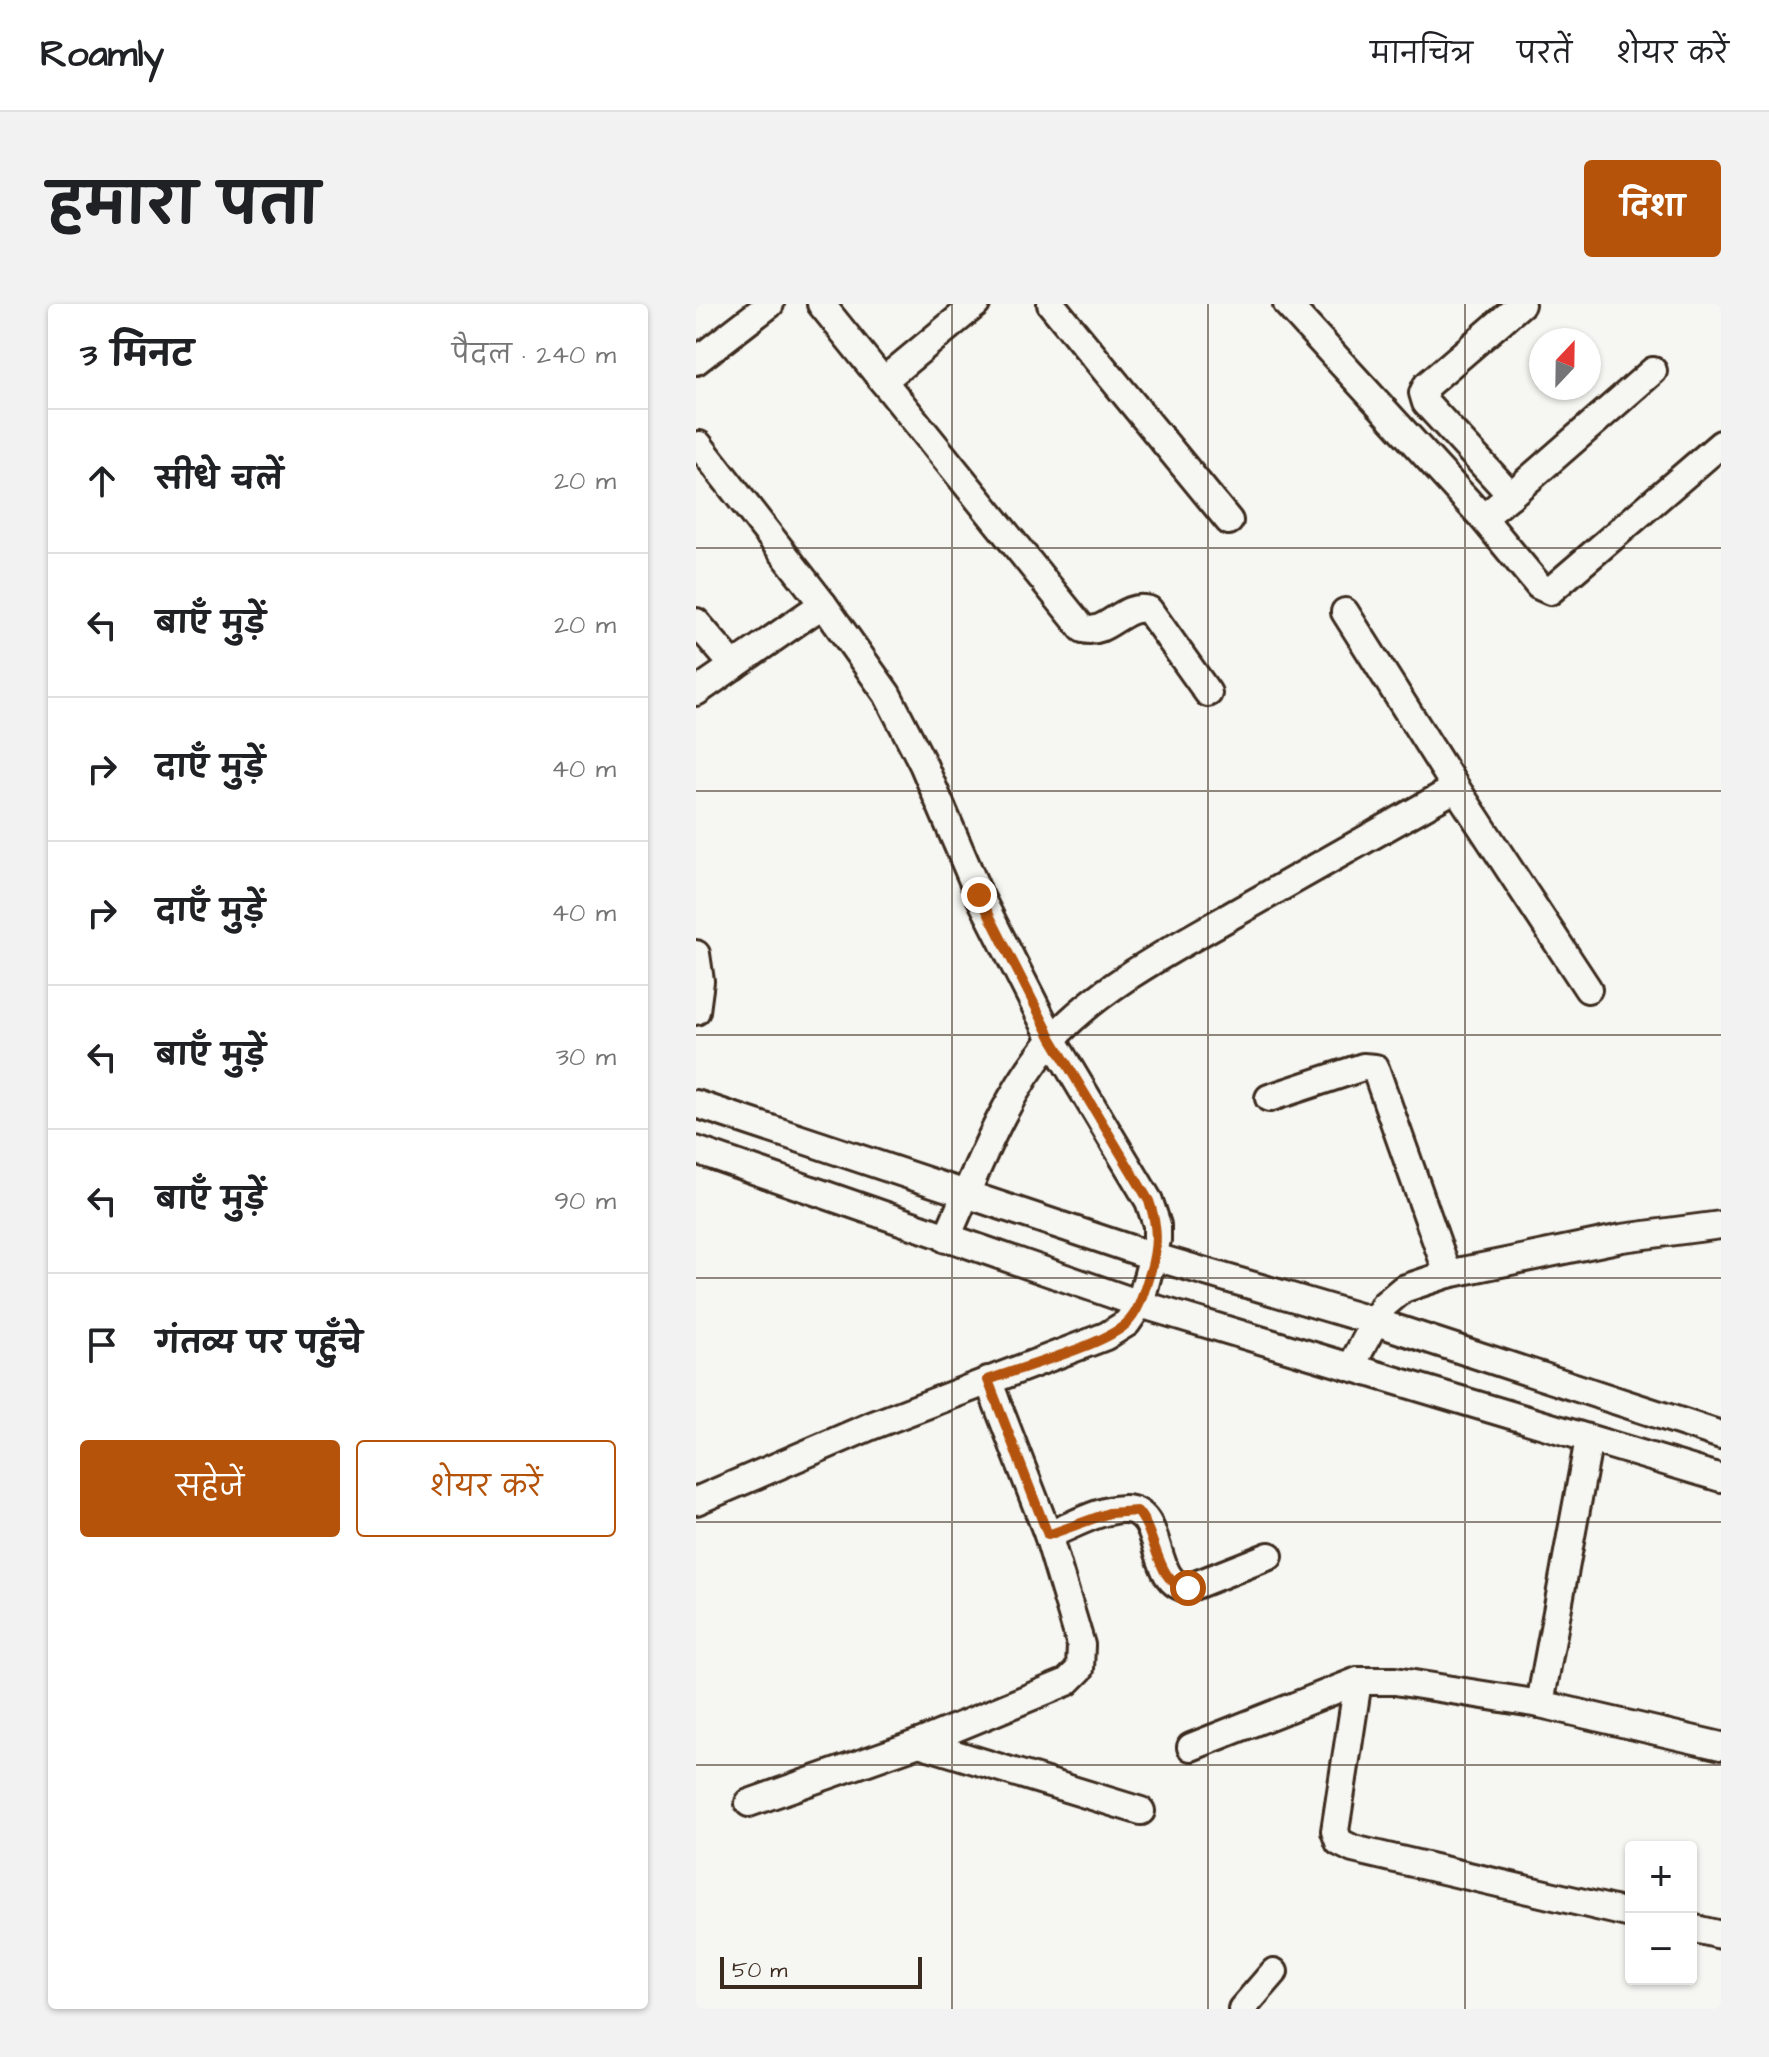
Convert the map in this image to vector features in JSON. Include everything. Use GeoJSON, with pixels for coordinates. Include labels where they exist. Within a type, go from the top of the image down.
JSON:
{"type":"FeatureCollection","features":[{"type":"Feature","properties":{"kind":"street"},"geometry":{"type":"LineString","coordinates":[[696,361],[770,304]]}},
{"type":"Feature","properties":{"kind":"street"},"geometry":{"type":"LineString","coordinates":[[821,304],[1083,629],[1096,629],[1132,608],[1149,610],[1208,693]]}},
{"type":"Feature","properties":{"kind":"street"},"geometry":{"type":"LineString","coordinates":[[883,381],[976,304]]}},
{"type":"Feature","properties":{"kind":"street"},"geometry":{"type":"LineString","coordinates":[[1051,304],[1229,521]]}},
{"type":"Feature","properties":{"kind":"street"},"geometry":{"type":"LineString","coordinates":[[1287,304],[1483,518],[1539,586],[1554,590],[1721,444]]}},
{"type":"Feature","properties":{"kind":"street"},"geometry":{"type":"LineString","coordinates":[[1511,495],[1426,403],[1423,393],[1427,385],[1519,305]]}},
{"type":"Feature","properties":{"kind":"street"},"geometry":{"type":"LineString","coordinates":[[1483,518],[1653,371]]}},
{"type":"Feature","properties":{"kind":"street"},"geometry":{"type":"LineString","coordinates":[[696,1501],[988,1380],[1106,1336],[1127,1323],[1140,1304],[1155,1257],[1157,1225],[1149,1201],[1052,1039],[979,895],[923,764],[894,708],[823,604],[699,445]]}},
{"type":"Feature","properties":{"kind":"street"},"geometry":{"type":"LineString","coordinates":[[696,692],[823,604]]}},
{"type":"Feature","properties":{"kind":"street"},"geometry":{"type":"LineString","coordinates":[[1345,612],[1588,989]]}},
{"type":"Feature","properties":{"kind":"street"},"geometry":{"type":"LineString","coordinates":[[696,622],[734,666]]}},
{"type":"Feature","properties":{"kind":"street"},"geometry":{"type":"LineString","coordinates":[[946,1239],[1017,1087],[1052,1039],[1104,995],[1162,955],[1456,788]]}},
{"type":"Feature","properties":{"kind":"street"},"geometry":{"type":"LineString","coordinates":[[696,954],[700,981],[696,1011]]}},
{"type":"Feature","properties":{"kind":"street"},"geometry":{"type":"LineString","coordinates":[[1269,1098],[1363,1067],[1375,1068],[1448,1274]]}},
{"type":"Feature","properties":{"kind":"street"},"geometry":{"type":"LineString","coordinates":[[696,1104],[1155,1257],[1373,1321],[1721,1435]]}},
{"type":"Feature","properties":{"kind":"street"},"geometry":{"type":"LineString","coordinates":[[696,1150],[1140,1304],[1721,1478]]}},
{"type":"Feature","properties":{"kind":"street"},"geometry":{"type":"LineString","coordinates":[[1351,1367],[1373,1321],[1391,1297],[1403,1289],[1448,1274],[1622,1238],[1721,1225]]}},
{"type":"Feature","properties":{"kind":"street"},"geometry":{"type":"LineString","coordinates":[[749,1803],[919,1743],[1067,1682],[1080,1669],[1081,1645],[1048,1535],[988,1380]]}},
{"type":"Feature","properties":{"kind":"street"},"geometry":{"type":"LineString","coordinates":[[1540,1704],[1589,1439]]}},
{"type":"Feature","properties":{"kind":"street"},"geometry":{"type":"LineString","coordinates":[[1048,1535],[1109,1513],[1137,1511],[1146,1521],[1169,1580],[1177,1587],[1188,1588],[1269,1556]]}},
{"type":"Feature","properties":{"kind":"street"},"geometry":{"type":"LineString","coordinates":[[1358,1681],[1335,1831],[1339,1842],[1353,1849],[1627,1913]]}},
{"type":"Feature","properties":{"kind":"street"},"geometry":{"type":"LineString","coordinates":[[1191,1747],[1358,1681],[1395,1681],[1540,1704],[1721,1746]]}},
{"type":"Feature","properties":{"kind":"street"},"geometry":{"type":"LineString","coordinates":[[919,1743],[1141,1811]]}},
{"type":"Feature","properties":{"kind":"street"},"geometry":{"type":"LineString","coordinates":[[1697,1929],[1721,1935]]}},
{"type":"Feature","properties":{"kind":"street"},"geometry":{"type":"LineString","coordinates":[[1242,2009],[1274,1972]]}},
{"type":"Feature","properties":{"kind":"route"},"geometry":{"type":"LineString","coordinates":[[979,895],[1052,1039],[1149,1201],[1157,1225],[1155,1257],[1140,1304],[1127,1323],[1106,1336],[988,1380],[1048,1535],[1123,1509],[1137,1511],[1146,1521],[1169,1580],[1177,1587],[1188,1588]]}}]}
